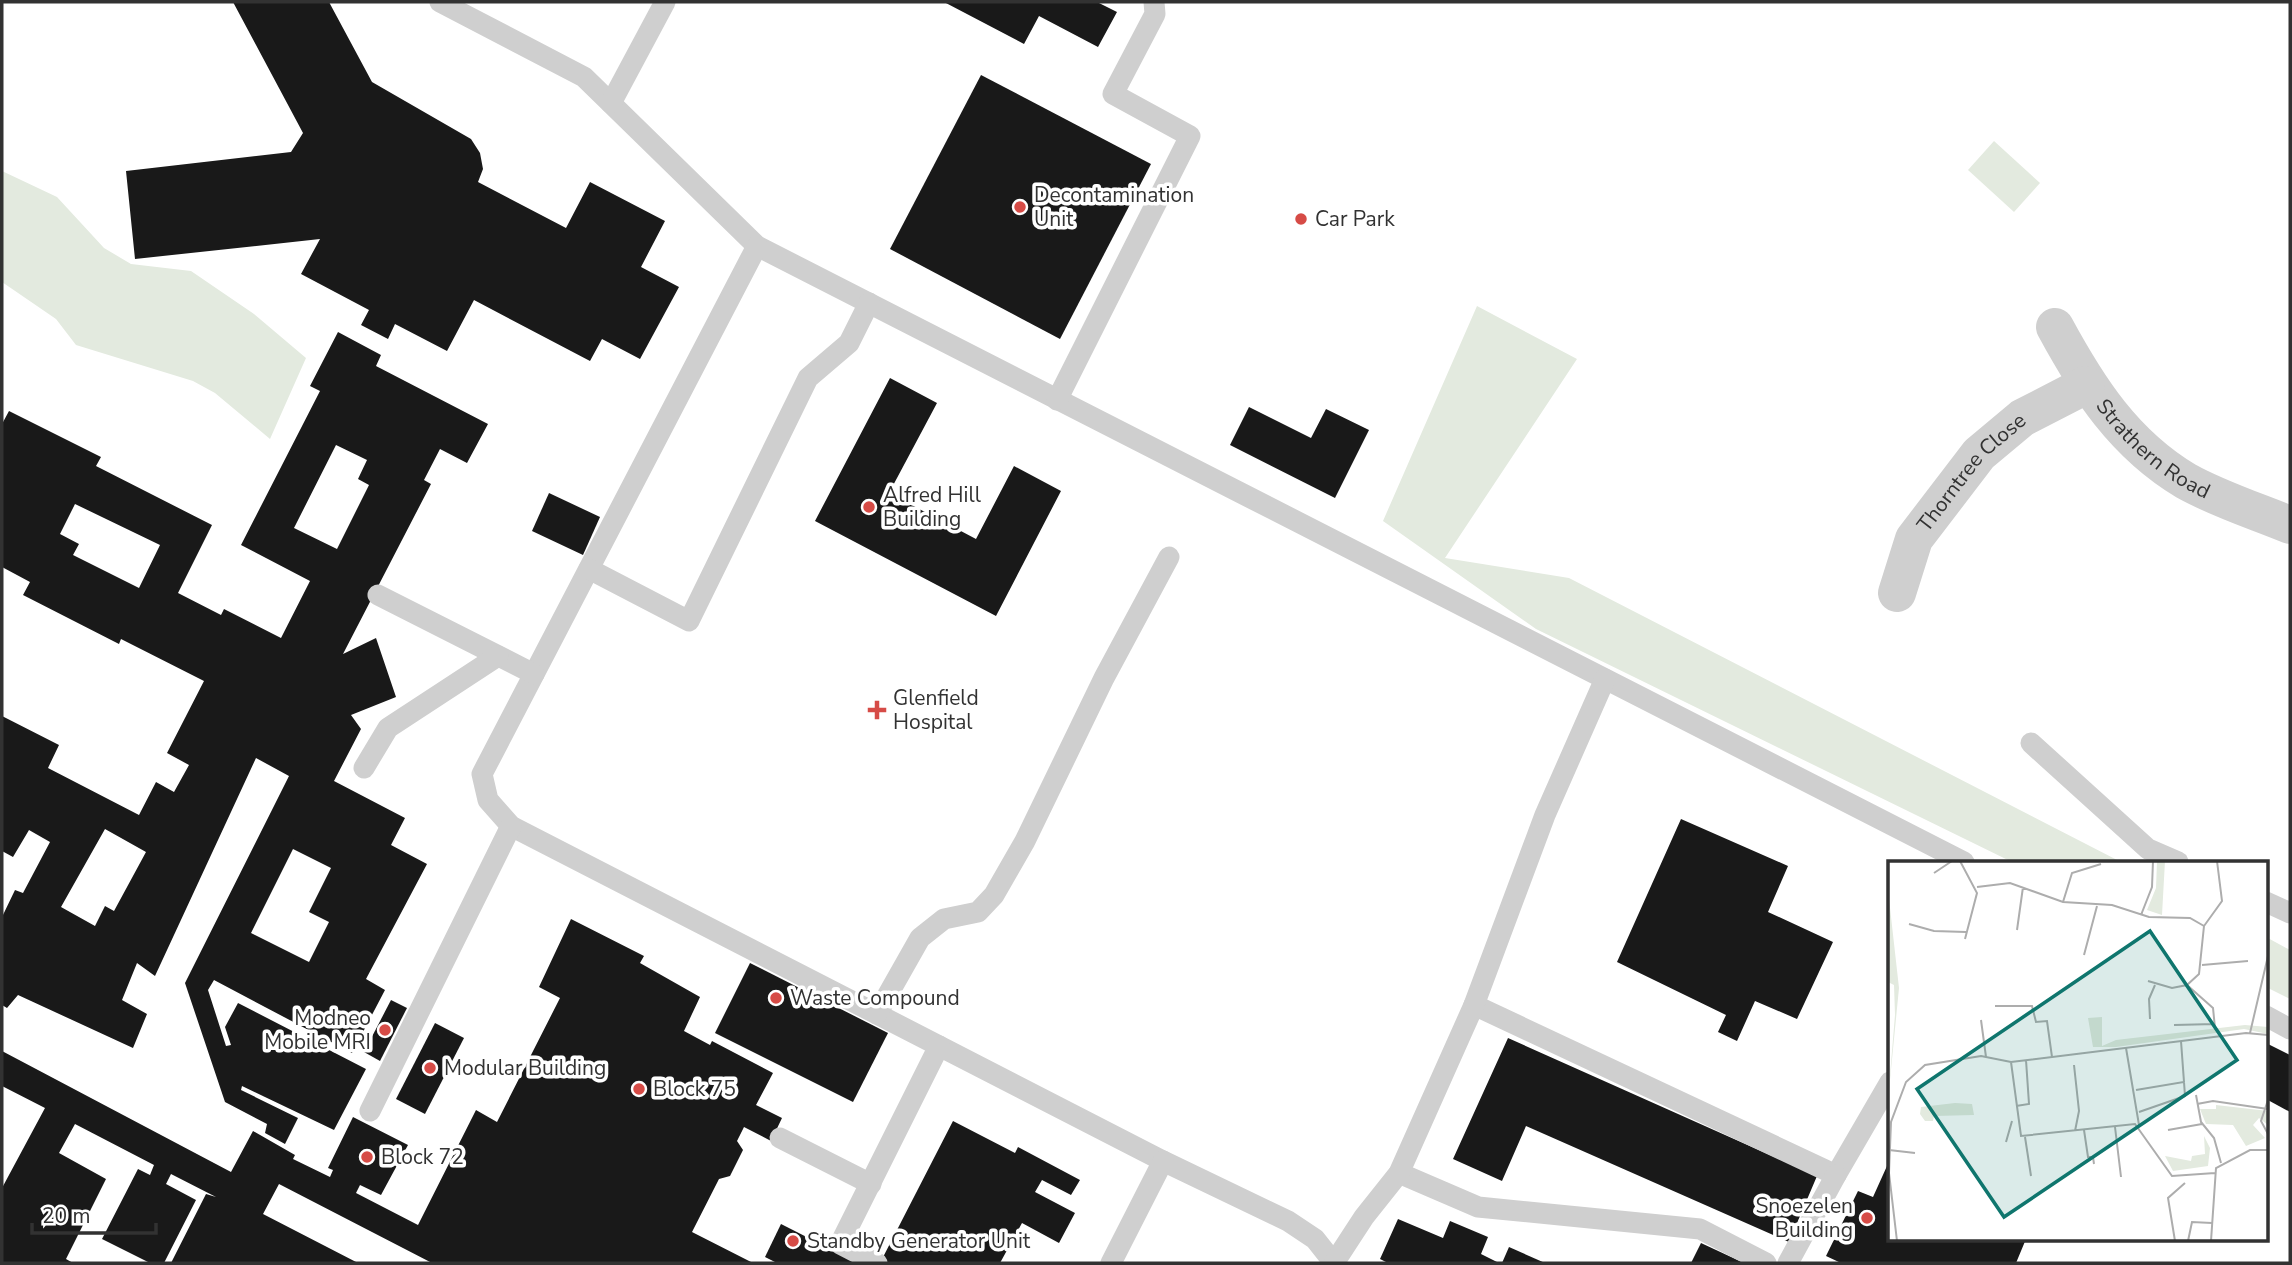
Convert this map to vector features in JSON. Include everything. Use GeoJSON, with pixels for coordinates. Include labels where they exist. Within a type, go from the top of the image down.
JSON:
{"type":"FeatureCollection","features":[{"type":"Feature","properties":{"kind":"street","name":"Strathern Road"},"geometry":{"type":"LineString","coordinates":[[2055,327],[2086,385],[2129,437],[2186,481],[2290,525]]}},
{"type":"Feature","properties":{"kind":"street","name":"Thorntree Close"},"geometry":{"type":"LineString","coordinates":[[1897,593],[1914,539],[1979,454],[2022,418],[2086,385]]}},
{"type":"Feature","properties":{"kind":"lane"},"geometry":{"type":"LineString","coordinates":[[440,2],[584,77],[757,246],[1960,861]]}},
{"type":"Feature","properties":{"kind":"lane"},"geometry":{"type":"LineString","coordinates":[[611,103],[665,2]]}},
{"type":"Feature","properties":{"kind":"lane"},"geometry":{"type":"LineString","coordinates":[[1057,400],[1191,136],[1113,94],[1155,14],[1154,2]]}},
{"type":"Feature","properties":{"kind":"lane"},"geometry":{"type":"LineString","coordinates":[[757,246],[482,775],[488,800],[511,826],[1163,1161],[1288,1221],[1315,1239],[1334,1263],[1364,1217],[1399,1173],[1474,1005],[1545,816],[1605,679]]}},
{"type":"Feature","properties":{"kind":"lane"},"geometry":{"type":"LineString","coordinates":[[589,569],[689,621],[808,378],[849,343],[869,303]]}},
{"type":"Feature","properties":{"kind":"lane"},"geometry":{"type":"LineString","coordinates":[[877,1014],[920,938],[944,919],[978,912],[995,895],[1025,841],[1104,678],[1169,557]]}},
{"type":"Feature","properties":{"kind":"lane"},"geometry":{"type":"LineString","coordinates":[[378,595],[534,674]]}},
{"type":"Feature","properties":{"kind":"lane"},"geometry":{"type":"LineString","coordinates":[[364,768],[388,727],[498,656]]}},
{"type":"Feature","properties":{"kind":"lane"},"geometry":{"type":"LineString","coordinates":[[2031,743],[2148,849],[2174,861]]}},
{"type":"Feature","properties":{"kind":"lane"},"geometry":{"type":"LineString","coordinates":[[370,1111],[511,826]]}},
{"type":"Feature","properties":{"kind":"lane"},"geometry":{"type":"LineString","coordinates":[[2268,903],[2290,913]]}},
{"type":"Feature","properties":{"kind":"lane"},"geometry":{"type":"LineString","coordinates":[[1474,1005],[1836,1175]]}},
{"type":"Feature","properties":{"kind":"lane"},"geometry":{"type":"LineString","coordinates":[[2268,1017],[2290,1029]]}},
{"type":"Feature","properties":{"kind":"lane"},"geometry":{"type":"LineString","coordinates":[[877,1263],[840,1244],[939,1046]]}},
{"type":"Feature","properties":{"kind":"lane"},"geometry":{"type":"LineString","coordinates":[[1788,1263],[1888,1084]]}},
{"type":"Feature","properties":{"kind":"lane"},"geometry":{"type":"LineString","coordinates":[[780,1138],[871,1184]]}},
{"type":"Feature","properties":{"kind":"lane"},"geometry":{"type":"LineString","coordinates":[[1111,1263],[1163,1161]]}},
{"type":"Feature","properties":{"kind":"lane"},"geometry":{"type":"LineString","coordinates":[[1399,1173],[1478,1206],[1700,1228],[1766,1263]]}},
{"type":"Feature","properties":{"kind":"shaded area"},"geometry":{"type":"Polygon","coordinates":[[[1994,141],[2040,183],[2014,212],[1968,170],[1994,141]]]}},
{"type":"Feature","properties":{"kind":"shaded area"},"geometry":{"type":"Polygon","coordinates":[[[2,171],[57,197],[104,248],[131,264],[191,271],[254,314],[306,358],[270,439],[215,393],[193,381],[76,345],[56,319],[2,282],[2,171]]]}},
{"type":"Feature","properties":{"kind":"shaded area"},"geometry":{"type":"Polygon","coordinates":[[[1477,306],[1577,359],[1445,558],[1569,578],[2119,861],[2010,861],[1536,629],[1383,521],[1477,306]]]}},
{"type":"Feature","properties":{"kind":"shaded area"},"geometry":{"type":"Polygon","coordinates":[[[2268,938],[2290,950],[2290,999],[2268,988],[2268,938]]]}},
{"type":"Feature","properties":{"kind":"building"},"geometry":{"type":"Polygon","coordinates":[[[233,2],[329,2],[372,82],[471,139],[480,153],[483,169],[478,182],[566,228],[590,182],[665,221],[641,267],[679,287],[640,359],[602,339],[590,361],[474,300],[447,351],[395,324],[388,339],[361,325],[369,310],[301,274],[320,239],[135,259],[126,171],[291,152],[303,133],[233,2]]]}},
{"type":"Feature","properties":{"kind":"building"},"geometry":{"type":"Polygon","coordinates":[[[944,2],[1097,2],[1117,12],[1098,47],[1039,16],[1024,44],[944,2]]]}},
{"type":"Feature","properties":{"kind":"building","name":"Decontamination Unit"},"geometry":{"type":"Polygon","coordinates":[[[981,75],[1151,164],[1060,339],[890,249],[981,75]]]}},
{"type":"Feature","properties":{"kind":"building"},"geometry":{"type":"Polygon","coordinates":[[[338,332],[381,355],[376,366],[488,424],[467,463],[440,449],[424,480],[431,484],[343,654],[376,638],[396,697],[351,715],[361,729],[334,781],[405,818],[391,845],[427,864],[366,979],[385,990],[352,1053],[214,980],[208,990],[226,1046],[231,1045],[225,1027],[238,1003],[366,1069],[334,1130],[242,1086],[241,1090],[298,1118],[285,1144],[265,1133],[267,1124],[225,1102],[185,983],[289,776],[256,758],[155,976],[137,963],[122,1000],[147,1014],[133,1048],[18,995],[7,1008],[2,1005],[2,917],[15,890],[23,893],[50,842],[29,830],[13,857],[2,851],[2,716],[59,745],[48,768],[139,815],[156,782],[174,792],[189,765],[167,753],[204,681],[121,639],[119,644],[23,595],[30,582],[2,567],[2,424],[9,411],[101,457],[96,466],[212,525],[178,593],[221,615],[224,609],[281,638],[310,581],[241,545],[320,391],[310,386],[338,332]],[[336,445],[294,528],[337,549],[369,485],[358,479],[367,460],[336,445]],[[75,504],[60,534],[79,544],[73,555],[139,588],[160,545],[75,504]],[[105,829],[61,907],[95,926],[105,906],[114,911],[146,852],[105,829]],[[293,849],[251,933],[309,962],[329,922],[309,912],[331,868],[293,849]]]}},
{"type":"Feature","properties":{"kind":"building","name":"Alfred Hill Building"},"geometry":{"type":"Polygon","coordinates":[[[890,378],[937,403],[889,493],[976,539],[1014,466],[1061,491],[996,616],[815,521],[890,378]]]}},
{"type":"Feature","properties":{"kind":"building"},"geometry":{"type":"Polygon","coordinates":[[[1249,407],[1311,438],[1326,409],[1369,430],[1335,498],[1230,445],[1249,407]]]}},
{"type":"Feature","properties":{"kind":"building"},"geometry":{"type":"Polygon","coordinates":[[[549,493],[600,517],[583,555],[532,531],[549,493]]]}},
{"type":"Feature","properties":{"kind":"building"},"geometry":{"type":"Polygon","coordinates":[[[1681,819],[1788,866],[1768,912],[1833,942],[1797,1019],[1755,1001],[1737,1041],[1718,1032],[1726,1015],[1617,962],[1681,819]]]}},
{"type":"Feature","properties":{"kind":"building","name":"Block 75"},"geometry":{"type":"Polygon","coordinates":[[[571,919],[644,956],[640,963],[700,997],[684,1031],[710,1045],[712,1041],[773,1073],[756,1105],[782,1118],[771,1141],[744,1127],[737,1141],[743,1150],[730,1176],[719,1179],[692,1232],[753,1263],[432,1263],[279,1184],[263,1214],[358,1263],[171,1263],[206,1194],[216,1197],[171,1174],[166,1184],[196,1200],[164,1263],[150,1263],[102,1239],[138,1169],[150,1175],[154,1165],[75,1124],[59,1153],[106,1179],[66,1259],[73,1263],[2,1263],[2,1188],[45,1108],[2,1086],[2,1051],[231,1172],[253,1131],[295,1155],[293,1159],[330,1177],[333,1170],[328,1168],[353,1117],[408,1145],[381,1195],[360,1185],[356,1193],[418,1225],[476,1110],[497,1122],[560,998],[539,987],[571,919]]]}},
{"type":"Feature","properties":{"kind":"building","name":"Waste Compound"},"geometry":{"type":"Polygon","coordinates":[[[750,963],[888,1033],[853,1102],[715,1033],[750,963]]]}},
{"type":"Feature","properties":{"kind":"building","name":"Modneo Mobile MRI"},"geometry":{"type":"Polygon","coordinates":[[[391,1000],[407,1008],[380,1061],[364,1052],[391,1000]]]}},
{"type":"Feature","properties":{"kind":"building","name":"Modular Building"},"geometry":{"type":"Polygon","coordinates":[[[435,1023],[464,1038],[425,1114],[396,1099],[435,1023]]]}},
{"type":"Feature","properties":{"kind":"building"},"geometry":{"type":"Polygon","coordinates":[[[1508,1038],[1817,1176],[1789,1242],[1526,1126],[1502,1181],[1453,1159],[1508,1038]]]}},
{"type":"Feature","properties":{"kind":"building"},"geometry":{"type":"Polygon","coordinates":[[[2268,1044],[2290,1055],[2290,1112],[2268,1100],[2268,1044]]]}},
{"type":"Feature","properties":{"kind":"building"},"geometry":{"type":"Polygon","coordinates":[[[953,1121],[1015,1153],[1018,1147],[1080,1180],[1071,1195],[1042,1180],[1035,1192],[1075,1213],[1059,1243],[1022,1223],[1000,1263],[880,1263],[953,1121]]]}},
{"type":"Feature","properties":{"kind":"building","name":"Snoezelen Building"},"geometry":{"type":"Polygon","coordinates":[[[1887,1166],[1888,1240],[2026,1240],[2016,1263],[1841,1263],[1826,1256],[1858,1191],[1873,1197],[1887,1166]]]}},
{"type":"Feature","properties":{"kind":"building"},"geometry":{"type":"Polygon","coordinates":[[[1398,1219],[1443,1238],[1450,1221],[1488,1237],[1481,1254],[1499,1263],[1388,1263],[1380,1259],[1398,1219]]]}},
{"type":"Feature","properties":{"kind":"building","name":"Standby Generator Unit"},"geometry":{"type":"Polygon","coordinates":[[[781,1224],[858,1263],[777,1263],[765,1257],[781,1224]]]}},
{"type":"Feature","properties":{"kind":"building"},"geometry":{"type":"Polygon","coordinates":[[[1701,1243],[1744,1263],[1691,1263],[1701,1243]]]}},
{"type":"Feature","properties":{"kind":"building"},"geometry":{"type":"Polygon","coordinates":[[[1509,1247],[1545,1263],[1502,1263],[1509,1247]]]}},
{"type":"Feature","properties":{"kind":"place","name":"Decontamination Unit"},"geometry":{"type":"Point","coordinates":[1020,207]}},
{"type":"Feature","properties":{"kind":"place","name":"Car Park"},"geometry":{"type":"Point","coordinates":[1301,219]}},
{"type":"Feature","properties":{"kind":"place","name":"Alfred Hill Building"},"geometry":{"type":"Point","coordinates":[869,507]}},
{"type":"Feature","properties":{"kind":"place","name":"Glenfield Hospital"},"geometry":{"type":"Point","coordinates":[877,710]}},
{"type":"Feature","properties":{"kind":"place","name":"Waste Compound"},"geometry":{"type":"Point","coordinates":[776,998]}},
{"type":"Feature","properties":{"kind":"place","name":"Modneo Mobile MRI"},"geometry":{"type":"Point","coordinates":[385,1030]}},
{"type":"Feature","properties":{"kind":"place","name":"Modular Building"},"geometry":{"type":"Point","coordinates":[430,1068]}},
{"type":"Feature","properties":{"kind":"place","name":"Block 75"},"geometry":{"type":"Point","coordinates":[639,1089]}},
{"type":"Feature","properties":{"kind":"place","name":"Block 72"},"geometry":{"type":"Point","coordinates":[367,1157]}},
{"type":"Feature","properties":{"kind":"place","name":"Snoezelen Building"},"geometry":{"type":"Point","coordinates":[1867,1218]}},
{"type":"Feature","properties":{"kind":"place","name":"Standby Generator Unit"},"geometry":{"type":"Point","coordinates":[793,1241]}}]}
